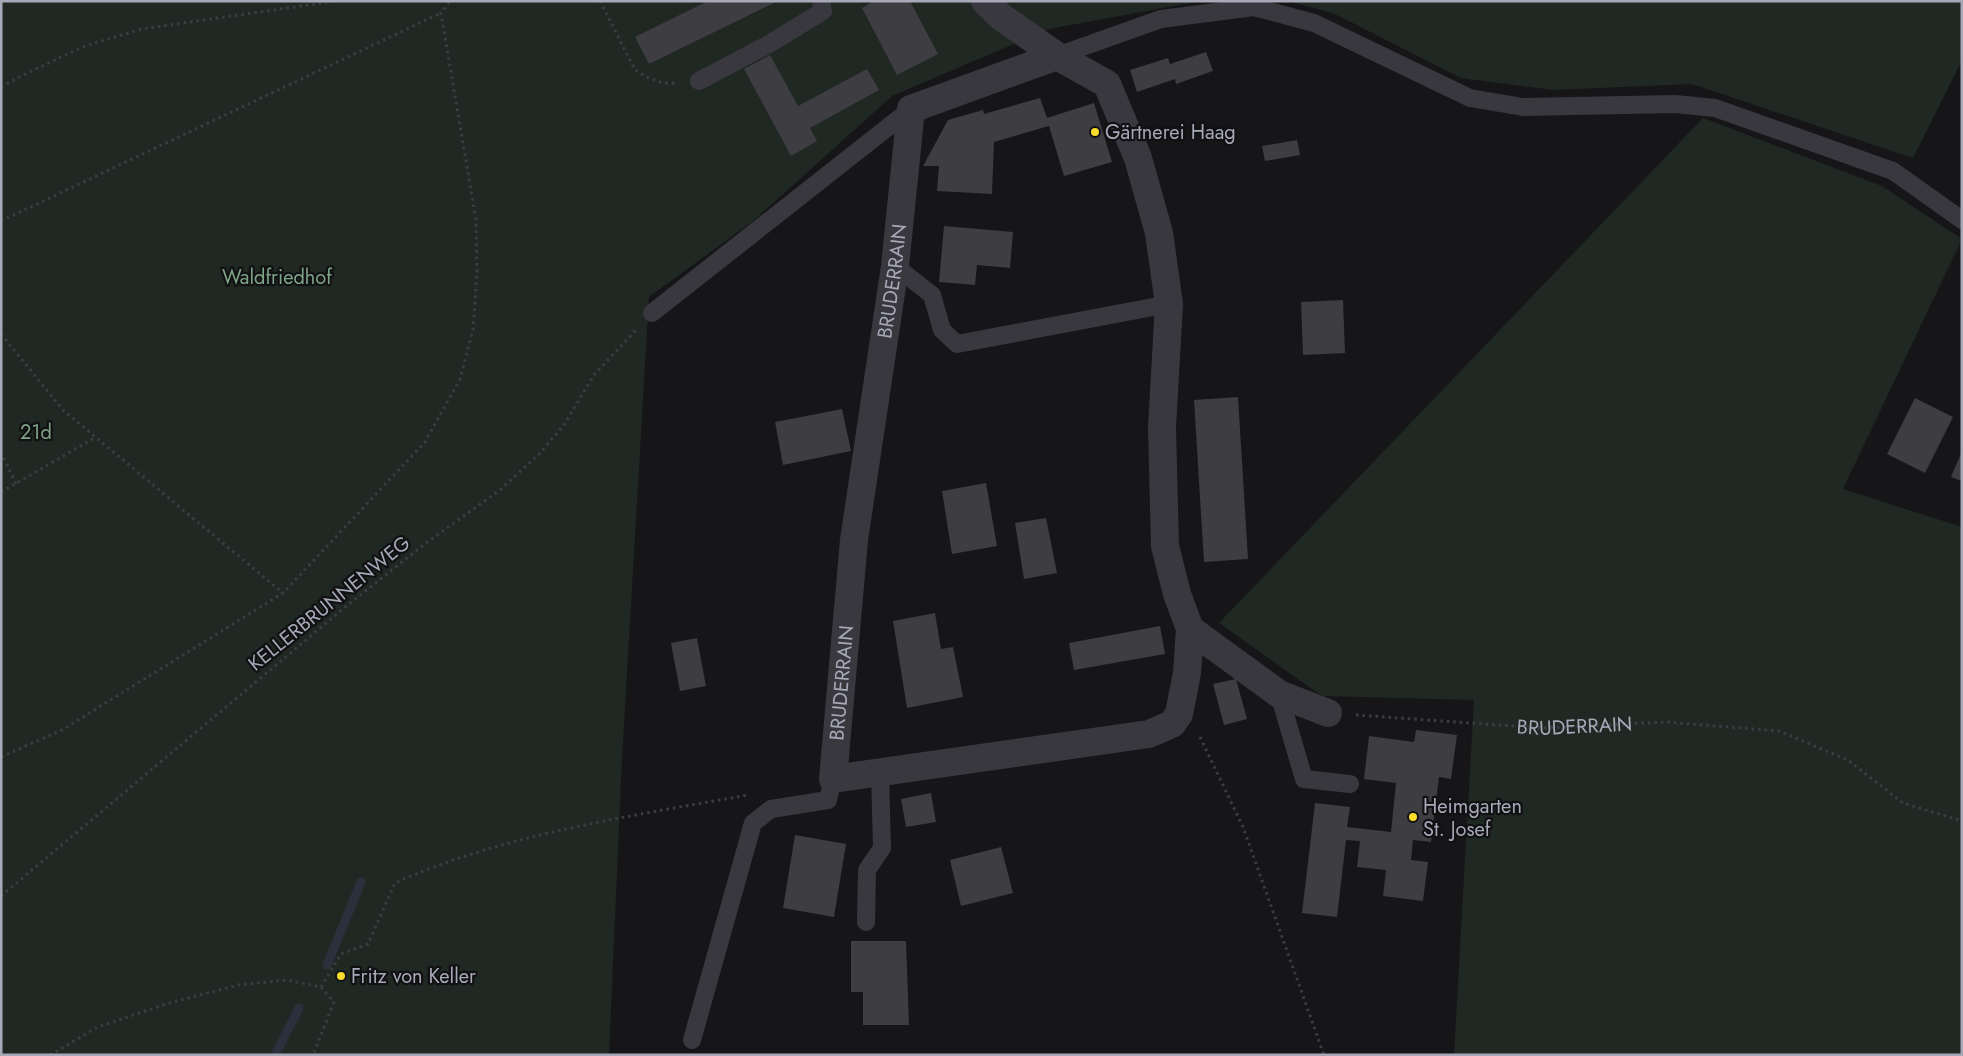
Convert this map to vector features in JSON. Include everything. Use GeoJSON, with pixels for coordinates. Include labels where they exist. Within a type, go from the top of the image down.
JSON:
{"type":"FeatureCollection","features":[{"type":"Feature","properties":{"kind":"street"},"geometry":{"type":"LineString","coordinates":[[833,779],[1149,734],[1172,724],[1181,707],[1187,672],[1190,629],[1177,594],[1165,546],[1162,427],[1169,304],[1159,233],[1150,194],[1138,158],[1107,84],[1057,56],[1000,16],[985,1]]}},
{"type":"Feature","properties":{"kind":"street"},"geometry":{"type":"LineString","coordinates":[[911,109],[1057,56]]}},
{"type":"Feature","properties":{"kind":"street","name":"BRUDERRAIN"},"geometry":{"type":"LineString","coordinates":[[833,779],[854,540],[895,266],[911,109]]}},
{"type":"Feature","properties":{"kind":"street"},"geometry":{"type":"LineString","coordinates":[[1190,629],[1279,694],[1328,712]]}},
{"type":"Feature","properties":{"kind":"lane"},"geometry":{"type":"LineString","coordinates":[[699,81],[769,44],[823,11],[821,1]]}},
{"type":"Feature","properties":{"kind":"lane"},"geometry":{"type":"LineString","coordinates":[[1057,56],[1161,19],[1254,8],[1314,23],[1470,98],[1523,107],[1675,104],[1715,108],[1893,171],[1962,220]]}},
{"type":"Feature","properties":{"kind":"lane"},"geometry":{"type":"LineString","coordinates":[[652,313],[911,109]]}},
{"type":"Feature","properties":{"kind":"lane"},"geometry":{"type":"LineString","coordinates":[[895,266],[932,295],[942,330],[957,344],[1169,304]]}},
{"type":"Feature","properties":{"kind":"lane"},"geometry":{"type":"LineString","coordinates":[[1279,694],[1304,779],[1350,784]]}},
{"type":"Feature","properties":{"kind":"lane"},"geometry":{"type":"LineString","coordinates":[[866,922],[867,870],[882,848],[880,772]]}},
{"type":"Feature","properties":{"kind":"lane"},"geometry":{"type":"LineString","coordinates":[[692,1040],[753,823],[771,809],[828,800],[833,779]]}},
{"type":"Feature","properties":{"kind":"path"},"geometry":{"type":"LineString","coordinates":[[1,87],[85,46],[142,29],[335,1]]}},
{"type":"Feature","properties":{"kind":"path"},"geometry":{"type":"LineString","coordinates":[[1,221],[441,13],[450,1]]}},
{"type":"Feature","properties":{"kind":"path"},"geometry":{"type":"LineString","coordinates":[[600,1],[635,70],[644,76],[669,84],[699,81]]}},
{"type":"Feature","properties":{"kind":"path"},"geometry":{"type":"LineString","coordinates":[[1,757],[62,730],[283,593],[425,442],[460,380],[473,330],[476,273],[476,220],[441,13]]}},
{"type":"Feature","properties":{"kind":"path","name":"KELLERBRUNNENWEG"},"geometry":{"type":"LineString","coordinates":[[2,894],[344,608],[426,543],[500,490],[539,454],[558,432],[594,375],[652,313]]}},
{"type":"Feature","properties":{"kind":"path"},"geometry":{"type":"LineString","coordinates":[[1,334],[64,410],[283,593]]}},
{"type":"Feature","properties":{"kind":"path"},"geometry":{"type":"LineString","coordinates":[[1,492],[96,437]]}},
{"type":"Feature","properties":{"kind":"path"},"geometry":{"type":"LineString","coordinates":[[1,452],[16,484]]}},
{"type":"Feature","properties":{"kind":"path"},"geometry":{"type":"LineString","coordinates":[[1181,707],[1190,718],[1243,827],[1324,1055]]}},
{"type":"Feature","properties":{"kind":"path","name":"BRUDERRAIN"},"geometry":{"type":"LineString","coordinates":[[1328,712],[1542,728],[1666,722],[1779,732],[1848,760],[1903,803],[1959,820]]}},
{"type":"Feature","properties":{"kind":"path"},"geometry":{"type":"LineString","coordinates":[[321,987],[341,954],[368,944],[394,883],[436,864],[582,825],[755,793]]}},
{"type":"Feature","properties":{"kind":"path"},"geometry":{"type":"LineString","coordinates":[[50,1055],[98,1027],[166,1004],[238,985],[287,980],[321,987],[334,1002],[313,1055]]}},
{"type":"Feature","properties":{"kind":"green space","name":"Waldfriedhof"},"geometry":{"type":"Polygon","coordinates":[[[1,1],[1201,1],[1049,29],[892,96],[753,221],[649,297],[622,758],[609,1055],[1,1055],[1,1]]]}},
{"type":"Feature","properties":{"kind":"green space"},"geometry":{"type":"Polygon","coordinates":[[[1289,1],[1962,1],[1962,60],[1913,158],[1692,84],[1553,90],[1461,78],[1335,14],[1289,1]]]}},
{"type":"Feature","properties":{"kind":"green space"},"geometry":{"type":"Polygon","coordinates":[[[1703,118],[1882,186],[1962,239],[1843,489],[1962,527],[1962,1055],[1454,1055],[1474,700],[1322,696],[1219,623],[1703,118]]]}},
{"type":"Feature","properties":{"kind":"building"},"geometry":{"type":"Polygon","coordinates":[[[708,1],[778,1],[649,64],[635,37],[708,1]]]}},
{"type":"Feature","properties":{"kind":"building"},"geometry":{"type":"Polygon","coordinates":[[[874,1],[910,1],[938,54],[897,75],[862,8],[874,1]]]}},
{"type":"Feature","properties":{"kind":"building"},"geometry":{"type":"Polygon","coordinates":[[[1206,52],[1213,71],[1176,84],[1175,79],[1137,92],[1130,70],[1168,58],[1170,64],[1206,52]]]}},
{"type":"Feature","properties":{"kind":"building"},"geometry":{"type":"Polygon","coordinates":[[[770,55],[798,106],[867,69],[879,90],[810,128],[817,141],[791,156],[744,69],[770,55]]]}},
{"type":"Feature","properties":{"kind":"building"},"geometry":{"type":"Polygon","coordinates":[[[1040,98],[1047,118],[1094,103],[1112,162],[1064,176],[1049,126],[994,142],[992,194],[937,191],[939,166],[923,166],[948,120],[983,110],[984,114],[1040,98]]]}},
{"type":"Feature","properties":{"kind":"building"},"geometry":{"type":"Polygon","coordinates":[[[1297,140],[1300,155],[1265,161],[1262,146],[1297,140]]]}},
{"type":"Feature","properties":{"kind":"building"},"geometry":{"type":"Polygon","coordinates":[[[944,226],[1013,232],[1010,268],[977,265],[975,285],[939,282],[944,226]]]}},
{"type":"Feature","properties":{"kind":"building"},"geometry":{"type":"Polygon","coordinates":[[[1343,300],[1345,353],[1303,355],[1301,302],[1343,300]]]}},
{"type":"Feature","properties":{"kind":"building"},"geometry":{"type":"Polygon","coordinates":[[[1238,397],[1248,559],[1204,562],[1194,400],[1238,397]]]}},
{"type":"Feature","properties":{"kind":"building"},"geometry":{"type":"Polygon","coordinates":[[[1915,398],[1953,417],[1925,473],[1887,454],[1915,398]]]}},
{"type":"Feature","properties":{"kind":"building"},"geometry":{"type":"Polygon","coordinates":[[[842,409],[851,451],[783,465],[775,422],[842,409]]]}},
{"type":"Feature","properties":{"kind":"building"},"geometry":{"type":"Polygon","coordinates":[[[1962,451],[1962,481],[1951,477],[1962,451]]]}},
{"type":"Feature","properties":{"kind":"building"},"geometry":{"type":"Polygon","coordinates":[[[986,483],[997,546],[952,554],[942,491],[986,483]]]}},
{"type":"Feature","properties":{"kind":"building"},"geometry":{"type":"Polygon","coordinates":[[[1046,518],[1057,573],[1024,579],[1015,523],[1046,518]]]}},
{"type":"Feature","properties":{"kind":"building"},"geometry":{"type":"Polygon","coordinates":[[[935,613],[941,649],[953,647],[963,697],[907,708],[893,621],[935,613]]]}},
{"type":"Feature","properties":{"kind":"building"},"geometry":{"type":"Polygon","coordinates":[[[1160,626],[1165,654],[1074,670],[1069,643],[1160,626]]]}},
{"type":"Feature","properties":{"kind":"building"},"geometry":{"type":"Polygon","coordinates":[[[697,638],[706,686],[680,691],[671,643],[697,638]]]}},
{"type":"Feature","properties":{"kind":"building"},"geometry":{"type":"Polygon","coordinates":[[[1236,679],[1247,719],[1224,725],[1213,684],[1236,679]]]}},
{"type":"Feature","properties":{"kind":"building","name":"Heimgarten St. Josef"},"geometry":{"type":"Polygon","coordinates":[[[1416,730],[1457,735],[1451,779],[1439,777],[1431,842],[1413,840],[1411,860],[1428,862],[1423,901],[1383,896],[1386,870],[1357,867],[1360,841],[1346,840],[1337,917],[1302,913],[1315,803],[1350,807],[1347,827],[1391,832],[1396,783],[1364,779],[1369,736],[1414,742],[1416,730]]]}},
{"type":"Feature","properties":{"kind":"building"},"geometry":{"type":"Polygon","coordinates":[[[931,793],[936,822],[906,827],[901,799],[931,793]]]}},
{"type":"Feature","properties":{"kind":"building"},"geometry":{"type":"Polygon","coordinates":[[[795,835],[846,844],[834,917],[783,908],[795,835]]]}},
{"type":"Feature","properties":{"kind":"building"},"geometry":{"type":"Polygon","coordinates":[[[1001,847],[1013,893],[961,906],[950,860],[1001,847]]]}},
{"type":"Feature","properties":{"kind":"building"},"geometry":{"type":"Polygon","coordinates":[[[851,941],[906,941],[909,1025],[863,1025],[863,992],[851,992],[851,941]]]}},
{"type":"Feature","properties":{"kind":"waterway"},"geometry":{"type":"LineString","coordinates":[[327,965],[361,882]]}},
{"type":"Feature","properties":{"kind":"waterway"},"geometry":{"type":"LineString","coordinates":[[275,1055],[299,1008]]}},
{"type":"Feature","properties":{"kind":"place","name":"Gärtnerei Haag"},"geometry":{"type":"Point","coordinates":[1095,132]}},
{"type":"Feature","properties":{"kind":"place","name":"Heimgarten St. Josef"},"geometry":{"type":"Point","coordinates":[1413,817]}},
{"type":"Feature","properties":{"kind":"place","name":"Fritz von Keller"},"geometry":{"type":"Point","coordinates":[341,976]}},
{"type":"Feature","properties":{"kind":"park label","name":"21d"},"geometry":{"type":"Point","coordinates":[36,432]}}]}
